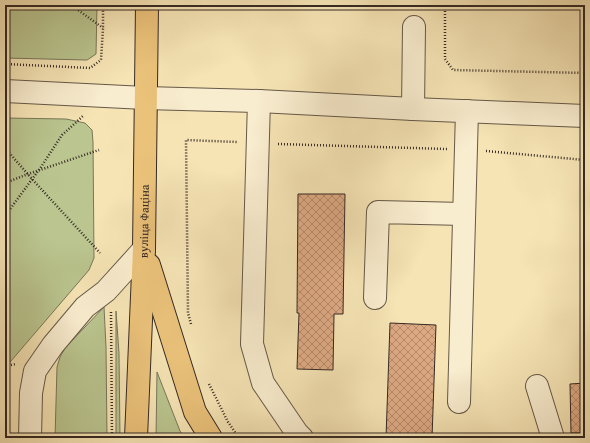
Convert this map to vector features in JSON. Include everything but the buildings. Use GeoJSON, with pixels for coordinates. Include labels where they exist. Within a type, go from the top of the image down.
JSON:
{"type":"FeatureCollection","features":[{"type":"Feature","properties":{"kind":"main road","name":"вуліца Фаціна"},"geometry":{"type":"LineString","coordinates":[[136,438],[144,249],[147,5]]}},
{"type":"Feature","properties":{"kind":"main road"},"geometry":{"type":"LineString","coordinates":[[144,249],[195,412],[211,438]]}},
{"type":"Feature","properties":{"kind":"street"},"geometry":{"type":"LineString","coordinates":[[413,109],[414,27]]}},
{"type":"Feature","properties":{"kind":"street"},"geometry":{"type":"LineString","coordinates":[[5,91],[585,116]]}},
{"type":"Feature","properties":{"kind":"street"},"geometry":{"type":"LineString","coordinates":[[259,101],[252,344],[263,383],[302,438]]}},
{"type":"Feature","properties":{"kind":"street"},"geometry":{"type":"LineString","coordinates":[[458,402],[467,111]]}},
{"type":"Feature","properties":{"kind":"street"},"geometry":{"type":"LineString","coordinates":[[375,298],[378,212],[464,214]]}},
{"type":"Feature","properties":{"kind":"street"},"geometry":{"type":"LineString","coordinates":[[30,438],[31,393],[35,371],[53,345],[85,307],[106,291],[144,249]]}},
{"type":"Feature","properties":{"kind":"street"},"geometry":{"type":"LineString","coordinates":[[537,386],[554,438]]}},
{"type":"Feature","properties":{"kind":"path"},"geometry":{"type":"LineString","coordinates":[[71,5],[103,29]]}},
{"type":"Feature","properties":{"kind":"path"},"geometry":{"type":"LineString","coordinates":[[5,64],[90,68],[101,60],[103,5]]}},
{"type":"Feature","properties":{"kind":"path"},"geometry":{"type":"LineString","coordinates":[[445,5],[445,59],[453,70],[585,73]]}},
{"type":"Feature","properties":{"kind":"path"},"geometry":{"type":"LineString","coordinates":[[5,216],[62,135],[83,116]]}},
{"type":"Feature","properties":{"kind":"path"},"geometry":{"type":"LineString","coordinates":[[192,328],[188,313],[186,140],[466,149],[585,160]]}},
{"type":"Feature","properties":{"kind":"path"},"geometry":{"type":"LineString","coordinates":[[5,148],[100,253]]}},
{"type":"Feature","properties":{"kind":"path"},"geometry":{"type":"LineString","coordinates":[[5,183],[99,150]]}},
{"type":"Feature","properties":{"kind":"path"},"geometry":{"type":"LineString","coordinates":[[106,291],[111,305],[112,438]]}},
{"type":"Feature","properties":{"kind":"path"},"geometry":{"type":"LineString","coordinates":[[5,366],[16,364]]}},
{"type":"Feature","properties":{"kind":"path"},"geometry":{"type":"LineString","coordinates":[[207,379],[228,422],[239,438]]}},
{"type":"Feature","properties":{"kind":"green space"},"geometry":{"type":"Polygon","coordinates":[[[5,5],[97,5],[96,54],[87,60],[5,58],[5,5]]]}},
{"type":"Feature","properties":{"kind":"green space"},"geometry":{"type":"Polygon","coordinates":[[[5,118],[66,119],[85,123],[92,130],[94,258],[89,270],[5,368],[5,118]]]}},
{"type":"Feature","properties":{"kind":"green space"},"geometry":{"type":"Polygon","coordinates":[[[104,307],[107,438],[55,438],[57,367],[60,357],[65,348],[104,307]]]}},
{"type":"Feature","properties":{"kind":"green space"},"geometry":{"type":"Polygon","coordinates":[[[116,311],[119,353],[120,438],[116,438],[116,311]]]}},
{"type":"Feature","properties":{"kind":"green space"},"geometry":{"type":"Polygon","coordinates":[[[157,372],[180,431],[185,438],[156,438],[157,372]]]}}]}
